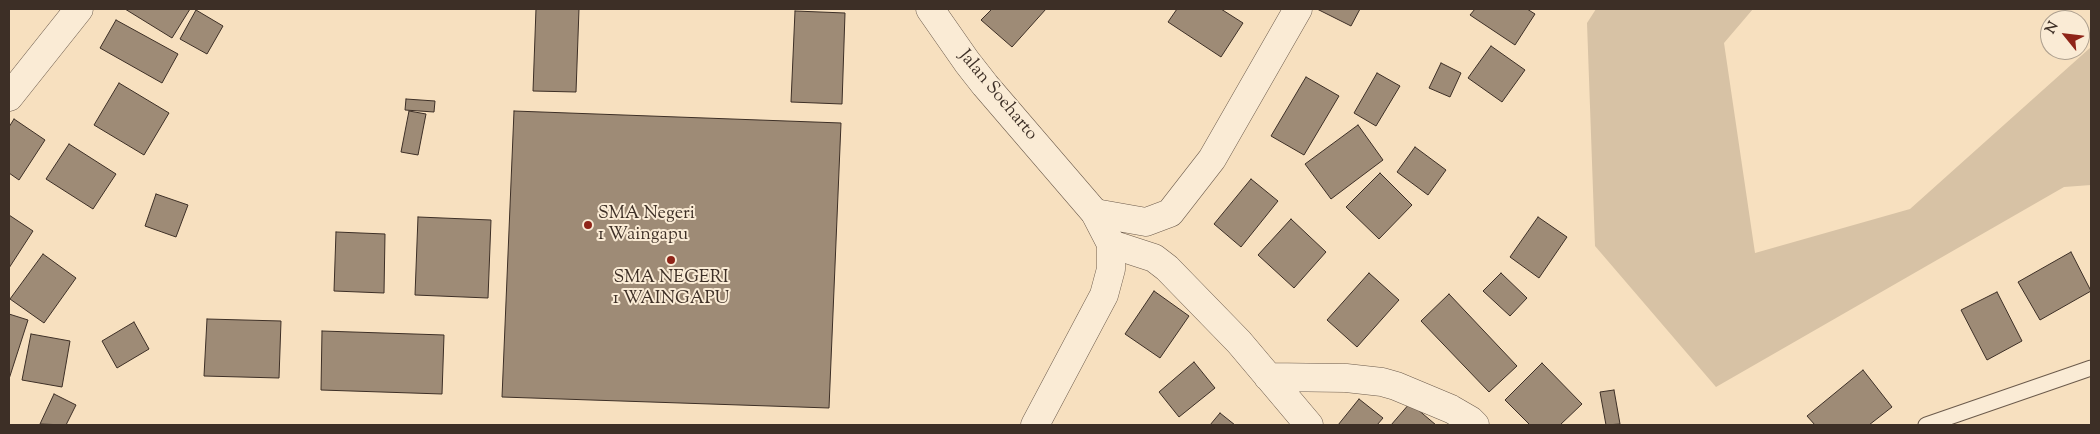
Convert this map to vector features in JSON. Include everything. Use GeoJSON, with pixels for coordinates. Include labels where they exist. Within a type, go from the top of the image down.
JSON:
{"type":"FeatureCollection","features":[{"type":"Feature","properties":{"kind":"street"},"geometry":{"type":"LineString","coordinates":[[9,97],[79,9]]}},
{"type":"Feature","properties":{"kind":"street","name":"Jalan Soeharto"},"geometry":{"type":"LineString","coordinates":[[930,9],[985,85],[1095,213],[1111,244]]}},
{"type":"Feature","properties":{"kind":"street"},"geometry":{"type":"LineString","coordinates":[[1095,213],[1146,222],[1170,213],[1212,159],[1298,9]]}},
{"type":"Feature","properties":{"kind":"street"},"geometry":{"type":"LineString","coordinates":[[1035,425],[1104,295],[1111,269],[1111,244],[1154,258],[1167,268],[1239,342],[1309,425]]}},
{"type":"Feature","properties":{"kind":"street"},"geometry":{"type":"LineString","coordinates":[[1268,377],[1346,378],[1382,382],[1451,409],[1476,425]]}},
{"type":"Feature","properties":{"kind":"lane"},"geometry":{"type":"LineString","coordinates":[[1926,425],[2091,368]]}},
{"type":"Feature","properties":{"kind":"shaded area"},"geometry":{"type":"Polygon","coordinates":[[[1596,9],[1753,9],[1724,43],[1755,253],[1910,209],[2076,60],[2090,60],[2091,47],[2091,185],[2064,187],[1716,387],[1595,246],[1587,23],[1596,9]]]}},
{"type":"Feature","properties":{"kind":"building"},"geometry":{"type":"Polygon","coordinates":[[[125,9],[190,9],[172,38],[125,9]]]}},
{"type":"Feature","properties":{"kind":"building"},"geometry":{"type":"Polygon","coordinates":[[[536,9],[579,9],[576,92],[533,91],[536,9]]]}},
{"type":"Feature","properties":{"kind":"building"},"geometry":{"type":"Polygon","coordinates":[[[992,9],[1046,9],[1012,47],[981,20],[992,9]]]}},
{"type":"Feature","properties":{"kind":"building"},"geometry":{"type":"Polygon","coordinates":[[[1177,9],[1221,9],[1243,23],[1221,57],[1168,22],[1177,9]]]}},
{"type":"Feature","properties":{"kind":"building"},"geometry":{"type":"Polygon","coordinates":[[[1317,9],[1360,9],[1351,26],[1317,9]]]}},
{"type":"Feature","properties":{"kind":"building"},"geometry":{"type":"Polygon","coordinates":[[[1475,9],[1527,9],[1535,14],[1515,45],[1470,15],[1475,9]]]}},
{"type":"Feature","properties":{"kind":"building"},"geometry":{"type":"Polygon","coordinates":[[[196,10],[223,26],[207,54],[180,39],[196,10]]]}},
{"type":"Feature","properties":{"kind":"building"},"geometry":{"type":"Polygon","coordinates":[[[795,11],[845,13],[842,104],[791,102],[795,11]]]}},
{"type":"Feature","properties":{"kind":"building"},"geometry":{"type":"Polygon","coordinates":[[[116,20],[178,54],[162,83],[100,48],[116,20]]]}},
{"type":"Feature","properties":{"kind":"building"},"geometry":{"type":"Polygon","coordinates":[[[1491,46],[1525,70],[1502,102],[1468,78],[1491,46]]]}},
{"type":"Feature","properties":{"kind":"building"},"geometry":{"type":"Polygon","coordinates":[[[1441,63],[1461,73],[1450,97],[1429,88],[1441,63]]]}},
{"type":"Feature","properties":{"kind":"building"},"geometry":{"type":"Polygon","coordinates":[[[1377,73],[1400,86],[1376,126],[1354,113],[1377,73]]]}},
{"type":"Feature","properties":{"kind":"building"},"geometry":{"type":"Polygon","coordinates":[[[1306,77],[1339,96],[1304,155],[1271,136],[1306,77]]]}},
{"type":"Feature","properties":{"kind":"building"},"geometry":{"type":"Polygon","coordinates":[[[119,83],[169,113],[144,155],[94,125],[119,83]]]}},
{"type":"Feature","properties":{"kind":"building"},"geometry":{"type":"Polygon","coordinates":[[[406,99],[435,101],[434,112],[405,110],[406,99]]]}},
{"type":"Feature","properties":{"kind":"building"},"geometry":{"type":"Polygon","coordinates":[[[409,111],[426,114],[418,155],[401,152],[409,111]]]}},
{"type":"Feature","properties":{"kind":"building","name":"SMA NEGERI 1 WAINGAPU"},"geometry":{"type":"Polygon","coordinates":[[[514,111],[841,123],[829,408],[502,397],[514,111]]]}},
{"type":"Feature","properties":{"kind":"building"},"geometry":{"type":"Polygon","coordinates":[[[14,119],[45,140],[19,180],[9,173],[9,127],[14,119]]]}},
{"type":"Feature","properties":{"kind":"building"},"geometry":{"type":"Polygon","coordinates":[[[1358,125],[1383,160],[1331,199],[1305,164],[1358,125]]]}},
{"type":"Feature","properties":{"kind":"building"},"geometry":{"type":"Polygon","coordinates":[[[69,144],[116,174],[93,209],[46,179],[69,144]]]}},
{"type":"Feature","properties":{"kind":"building"},"geometry":{"type":"Polygon","coordinates":[[[1415,147],[1446,170],[1428,195],[1397,172],[1415,147]]]}},
{"type":"Feature","properties":{"kind":"building"},"geometry":{"type":"Polygon","coordinates":[[[1380,173],[1412,205],[1379,239],[1346,207],[1380,173]]]}},
{"type":"Feature","properties":{"kind":"building"},"geometry":{"type":"Polygon","coordinates":[[[1251,179],[1278,201],[1241,247],[1214,224],[1251,179]]]}},
{"type":"Feature","properties":{"kind":"building"},"geometry":{"type":"Polygon","coordinates":[[[156,194],[188,205],[176,237],[145,226],[156,194]]]}},
{"type":"Feature","properties":{"kind":"building"},"geometry":{"type":"Polygon","coordinates":[[[9,215],[33,231],[9,268],[9,215]]]}},
{"type":"Feature","properties":{"kind":"building"},"geometry":{"type":"Polygon","coordinates":[[[418,217],[491,220],[488,298],[415,295],[418,217]]]}},
{"type":"Feature","properties":{"kind":"building"},"geometry":{"type":"Polygon","coordinates":[[[1538,217],[1567,237],[1539,278],[1510,257],[1538,217]]]}},
{"type":"Feature","properties":{"kind":"building"},"geometry":{"type":"Polygon","coordinates":[[[1291,219],[1326,252],[1294,288],[1258,255],[1291,219]]]}},
{"type":"Feature","properties":{"kind":"building"},"geometry":{"type":"Polygon","coordinates":[[[336,232],[385,234],[384,293],[334,291],[336,232]]]}},
{"type":"Feature","properties":{"kind":"building"},"geometry":{"type":"Polygon","coordinates":[[[2071,252],[2091,291],[2040,320],[2018,282],[2071,252]]]}},
{"type":"Feature","properties":{"kind":"building"},"geometry":{"type":"Polygon","coordinates":[[[43,254],[76,278],[44,323],[10,299],[43,254]]]}},
{"type":"Feature","properties":{"kind":"building"},"geometry":{"type":"Polygon","coordinates":[[[1369,273],[1399,300],[1357,347],[1327,320],[1369,273]]]}},
{"type":"Feature","properties":{"kind":"building"},"geometry":{"type":"Polygon","coordinates":[[[1501,273],[1527,298],[1510,316],[1483,291],[1501,273]]]}},
{"type":"Feature","properties":{"kind":"building"},"geometry":{"type":"Polygon","coordinates":[[[1154,291],[1189,316],[1160,358],[1125,334],[1154,291]]]}},
{"type":"Feature","properties":{"kind":"building"},"geometry":{"type":"Polygon","coordinates":[[[1997,292],[2022,341],[1987,360],[1961,310],[1997,292]]]}},
{"type":"Feature","properties":{"kind":"building"},"geometry":{"type":"Polygon","coordinates":[[[1449,294],[1517,366],[1489,392],[1421,321],[1449,294]]]}},
{"type":"Feature","properties":{"kind":"building"},"geometry":{"type":"Polygon","coordinates":[[[9,314],[28,320],[9,379],[9,314]]]}},
{"type":"Feature","properties":{"kind":"building"},"geometry":{"type":"Polygon","coordinates":[[[207,319],[281,321],[279,378],[204,376],[207,319]]]}},
{"type":"Feature","properties":{"kind":"building"},"geometry":{"type":"Polygon","coordinates":[[[134,322],[149,349],[117,368],[102,341],[134,322]]]}},
{"type":"Feature","properties":{"kind":"building"},"geometry":{"type":"Polygon","coordinates":[[[322,331],[444,335],[442,394],[321,390],[322,331]]]}},
{"type":"Feature","properties":{"kind":"building"},"geometry":{"type":"Polygon","coordinates":[[[31,334],[70,341],[62,387],[22,380],[31,334]]]}},
{"type":"Feature","properties":{"kind":"building"},"geometry":{"type":"Polygon","coordinates":[[[1194,362],[1215,388],[1179,417],[1159,392],[1194,362]]]}},
{"type":"Feature","properties":{"kind":"building"},"geometry":{"type":"Polygon","coordinates":[[[1542,363],[1582,404],[1560,425],[1530,425],[1505,400],[1542,363]]]}},
{"type":"Feature","properties":{"kind":"building"},"geometry":{"type":"Polygon","coordinates":[[[1863,370],[1892,407],[1869,425],[1815,425],[1807,416],[1863,370]]]}},
{"type":"Feature","properties":{"kind":"building"},"geometry":{"type":"Polygon","coordinates":[[[1614,390],[1620,424],[1606,425],[1600,392],[1614,390]]]}},
{"type":"Feature","properties":{"kind":"building"},"geometry":{"type":"Polygon","coordinates":[[[54,394],[76,405],[66,425],[40,424],[54,394]]]}},
{"type":"Feature","properties":{"kind":"building"},"geometry":{"type":"Polygon","coordinates":[[[1359,399],[1383,418],[1377,425],[1338,425],[1359,399]]]}},
{"type":"Feature","properties":{"kind":"building"},"geometry":{"type":"Polygon","coordinates":[[[1410,403],[1436,425],[1391,425],[1410,403]]]}},
{"type":"Feature","properties":{"kind":"building"},"geometry":{"type":"Polygon","coordinates":[[[1220,413],[1235,425],[1210,425],[1220,413]]]}},
{"type":"Feature","properties":{"kind":"place","name":"SMA Negeri 1 Waingapu"},"geometry":{"type":"Point","coordinates":[588,225]}},
{"type":"Feature","properties":{"kind":"place","name":"SMA NEGERI 1 WAINGAPU"},"geometry":{"type":"Point","coordinates":[671,260]}}]}
